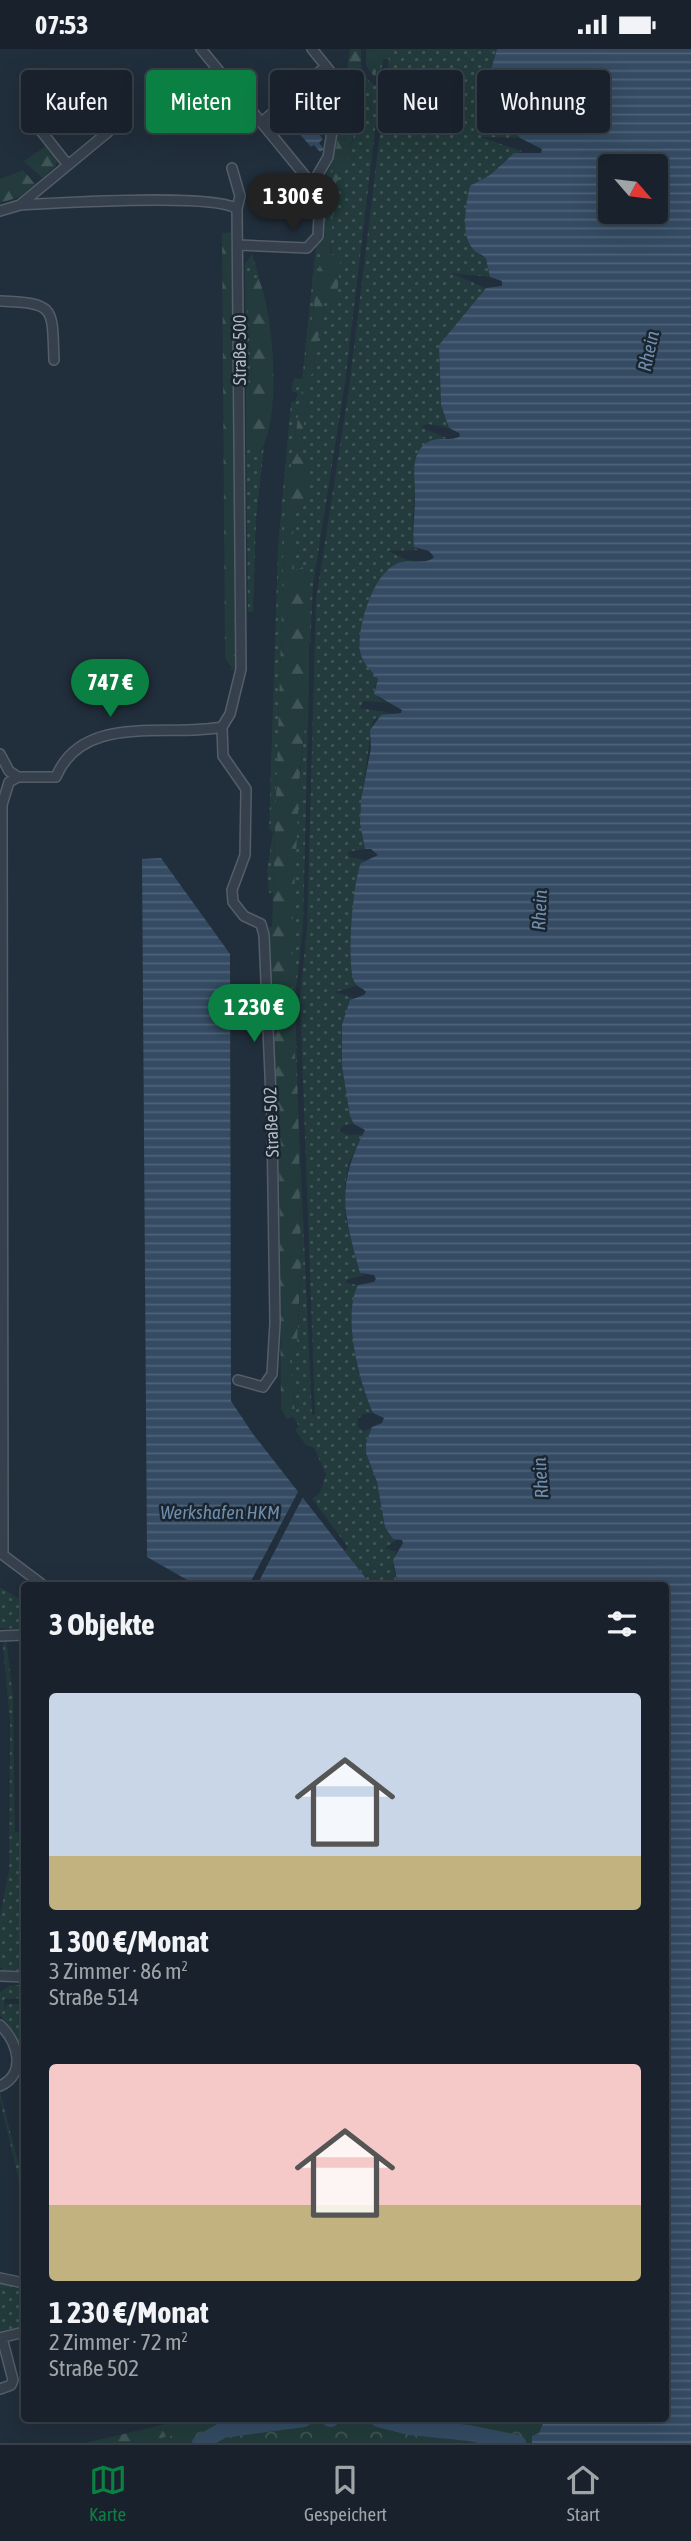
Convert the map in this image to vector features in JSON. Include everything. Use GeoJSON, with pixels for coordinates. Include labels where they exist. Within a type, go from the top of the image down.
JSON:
{"type":"FeatureCollection","features":[{"type":"Feature","properties":{"kind":"street"},"geometry":{"type":"LineString","coordinates":[[201,49],[313,183],[322,204],[315,242],[307,248],[239,245]]}},
{"type":"Feature","properties":{"kind":"street"},"geometry":{"type":"LineString","coordinates":[[312,49],[339,87],[328,157],[313,183]]}},
{"type":"Feature","properties":{"kind":"street"},"geometry":{"type":"LineString","coordinates":[[262,122],[326,66]]}},
{"type":"Feature","properties":{"kind":"street"},"geometry":{"type":"LineString","coordinates":[[43,133],[68,165]]}},
{"type":"Feature","properties":{"kind":"street"},"geometry":{"type":"LineString","coordinates":[[20,205],[107,133]]}},
{"type":"Feature","properties":{"kind":"street","name":"Straße 500"},"geometry":{"type":"LineString","coordinates":[[222,727],[230,713],[241,669],[237,209],[240,196],[232,168]]}},
{"type":"Feature","properties":{"kind":"street"},"geometry":{"type":"LineString","coordinates":[[0,211],[20,205],[215,202],[237,209]]}},
{"type":"Feature","properties":{"kind":"street"},"geometry":{"type":"LineString","coordinates":[[0,301],[35,302],[46,308],[53,319],[54,360]]}},
{"type":"Feature","properties":{"kind":"street"},"geometry":{"type":"LineString","coordinates":[[39,1582],[3,1555],[2,805],[9,782],[18,777],[56,777],[67,758],[90,739],[118,733],[201,731],[222,727]]}},
{"type":"Feature","properties":{"kind":"street","name":"Straße 502"},"geometry":{"type":"LineString","coordinates":[[222,727],[223,756],[246,789],[245,855],[232,890],[233,902],[244,916],[261,923],[264,935],[272,1122],[275,1323],[271,1374],[263,1387],[238,1380]]}},
{"type":"Feature","properties":{"kind":"street"},"geometry":{"type":"LineString","coordinates":[[0,754],[9,771],[18,777]]}},
{"type":"Feature","properties":{"kind":"street"},"geometry":{"type":"LineString","coordinates":[[0,1636],[21,1635]]}},
{"type":"Feature","properties":{"kind":"street"},"geometry":{"type":"LineString","coordinates":[[0,1976],[21,1977]]}},
{"type":"Feature","properties":{"kind":"street"},"geometry":{"type":"LineString","coordinates":[[0,2025],[10,2034],[18,2065],[16,2074],[0,2086]]}},
{"type":"Feature","properties":{"kind":"street"},"geometry":{"type":"LineString","coordinates":[[0,2278],[21,2282]]}},
{"type":"Feature","properties":{"kind":"street"},"geometry":{"type":"LineString","coordinates":[[0,2389],[11,2385],[13,2380],[1,2338],[21,2333]]}},
{"type":"Feature","properties":{"kind":"green space"},"geometry":{"type":"Polygon","coordinates":[[[350,49],[361,49],[363,70],[347,70],[350,49]]]}},
{"type":"Feature","properties":{"kind":"green space"},"geometry":{"type":"Polygon","coordinates":[[[366,49],[388,49],[374,76],[366,66],[366,49]]]}},
{"type":"Feature","properties":{"kind":"green space"},"geometry":{"type":"Polygon","coordinates":[[[388,49],[497,49],[491,70],[477,70],[477,133],[515,133],[520,138],[480,137],[522,151],[506,159],[490,175],[470,186],[465,214],[468,239],[486,259],[490,277],[451,273],[486,288],[439,345],[441,405],[449,428],[428,424],[421,427],[447,438],[427,443],[423,456],[413,520],[414,547],[418,550],[388,551],[408,560],[418,560],[402,562],[368,601],[361,651],[378,679],[374,688],[378,698],[388,703],[363,701],[360,708],[395,714],[376,718],[372,723],[360,811],[365,849],[347,852],[350,857],[365,860],[361,863],[351,926],[351,961],[357,986],[335,992],[354,998],[350,1000],[345,1078],[354,1124],[344,1125],[338,1131],[349,1135],[363,1134],[348,1165],[345,1187],[346,1219],[360,1273],[365,1275],[346,1280],[346,1283],[358,1285],[352,1314],[354,1349],[362,1385],[373,1413],[363,1414],[357,1420],[358,1427],[364,1431],[372,1427],[366,1443],[366,1453],[377,1482],[385,1527],[397,1540],[385,1548],[396,1552],[393,1566],[397,1582],[369,1582],[344,1551],[348,1547],[312,1499],[320,1492],[326,1474],[314,1448],[306,1445],[295,1430],[299,1426],[293,1417],[295,1406],[290,1366],[297,1343],[300,1282],[298,1108],[312,1415],[315,1414],[300,998],[307,928],[316,599],[349,388],[380,133],[463,133],[463,70],[388,70],[389,59],[384,59],[378,76],[374,76],[388,49]]]}},
{"type":"Feature","properties":{"kind":"green space"},"geometry":{"type":"Polygon","coordinates":[[[364,72],[368,80],[364,110],[364,72]]]}},
{"type":"Feature","properties":{"kind":"green space"},"geometry":{"type":"Polygon","coordinates":[[[368,80],[378,87],[378,105],[345,383],[313,585],[310,649],[308,623],[294,572],[293,506],[303,507],[309,457],[298,457],[325,297],[336,303],[331,246],[335,189],[354,133],[364,133],[368,80]]]}},
{"type":"Feature","properties":{"kind":"green space"},"geometry":{"type":"Polygon","coordinates":[[[338,133],[285,510],[273,893],[269,893],[267,870],[273,832],[269,829],[278,546],[291,402],[295,401],[298,393],[291,391],[294,378],[302,379],[316,246],[322,234],[325,206],[322,183],[332,163],[338,133]]]}},
{"type":"Feature","properties":{"kind":"green space"},"geometry":{"type":"Polygon","coordinates":[[[338,133],[354,133],[346,165],[335,185],[330,254],[341,257],[336,304],[325,298],[298,457],[310,457],[309,492],[303,507],[293,506],[294,571],[303,567],[309,575],[309,685],[300,772],[293,917],[293,1029],[298,1100],[301,1262],[297,1343],[290,1360],[295,1416],[287,1419],[281,1409],[279,1144],[269,927],[272,927],[285,510],[338,133]]]}},
{"type":"Feature","properties":{"kind":"green space"},"geometry":{"type":"Polygon","coordinates":[[[46,146],[57,160],[56,166],[42,178],[24,161],[46,146]]]}},
{"type":"Feature","properties":{"kind":"green space"},"geometry":{"type":"Polygon","coordinates":[[[23,170],[35,184],[19,197],[0,203],[0,179],[23,170]]]}},
{"type":"Feature","properties":{"kind":"green space"},"geometry":{"type":"Polygon","coordinates":[[[233,232],[235,669],[229,671],[232,668],[225,658],[222,233],[233,232]]]}},
{"type":"Feature","properties":{"kind":"green space"},"geometry":{"type":"Polygon","coordinates":[[[252,254],[260,280],[246,281],[252,378],[250,390],[246,394],[245,264],[252,254]]]}},
{"type":"Feature","properties":{"kind":"green space"},"geometry":{"type":"Polygon","coordinates":[[[258,278],[264,294],[272,342],[273,398],[264,444],[255,457],[251,456],[251,448],[246,445],[246,394],[250,390],[252,378],[246,280],[258,278]]]}},
{"type":"Feature","properties":{"kind":"green space"},"geometry":{"type":"Polygon","coordinates":[[[246,445],[260,453],[264,447],[256,519],[253,612],[248,612],[246,445]]]}},
{"type":"Feature","properties":{"kind":"green space"},"geometry":{"type":"Polygon","coordinates":[[[309,685],[303,928],[295,998],[298,1100],[291,997],[292,893],[309,685]]]}},
{"type":"Feature","properties":{"kind":"green space"},"geometry":{"type":"Polygon","coordinates":[[[0,1587],[21,1600],[21,1629],[0,1628],[0,1587]]]}},
{"type":"Feature","properties":{"kind":"green space"},"geometry":{"type":"Polygon","coordinates":[[[6,1639],[13,1696],[15,1832],[21,1833],[21,1973],[6,1971],[0,1967],[0,1915],[9,1870],[10,1722],[3,1646],[6,1639]]]}},
{"type":"Feature","properties":{"kind":"green space"},"geometry":{"type":"Polygon","coordinates":[[[10,1985],[21,1985],[21,1998],[4,1999],[5,2011],[7,2004],[21,2004],[21,2050],[18,2040],[0,2015],[0,1992],[10,1985]]]}},
{"type":"Feature","properties":{"kind":"green space"},"geometry":{"type":"Polygon","coordinates":[[[0,2092],[21,2174],[21,2189],[0,2092]]]}},
{"type":"Feature","properties":{"kind":"green space"},"geometry":{"type":"Polygon","coordinates":[[[0,2282],[21,2286],[21,2328],[0,2333],[0,2282]]]}},
{"type":"Feature","properties":{"kind":"green space"},"geometry":{"type":"Polygon","coordinates":[[[174,2422],[257,2422],[195,2443],[85,2443],[174,2422]]]}},
{"type":"Feature","properties":{"kind":"green space"},"geometry":{"type":"Polygon","coordinates":[[[239,2422],[534,2422],[532,2443],[135,2443],[239,2422]]]}},
{"type":"Feature","properties":{"kind":"green space"},"geometry":{"type":"Polygon","coordinates":[[[424,2422],[544,2422],[539,2433],[532,2436],[424,2422]]]}},
{"type":"Feature","properties":{"kind":"water","name":"Rhein"},"geometry":{"type":"Polygon","coordinates":[[[497,49],[691,49],[691,2443],[532,2443],[532,2436],[539,2433],[544,2422],[669,2422],[669,1582],[397,1582],[393,1560],[403,1543],[402,1540],[393,1539],[385,1527],[377,1482],[366,1453],[366,1443],[372,1427],[382,1423],[384,1418],[373,1413],[368,1400],[358,1367],[352,1331],[353,1298],[358,1285],[374,1282],[376,1279],[374,1275],[360,1273],[347,1217],[345,1201],[349,1168],[365,1130],[354,1124],[350,1116],[342,1066],[342,1025],[350,1000],[366,992],[354,981],[351,922],[361,863],[378,855],[371,849],[365,849],[360,823],[361,800],[371,748],[370,730],[381,715],[401,713],[402,710],[374,694],[378,679],[367,666],[360,651],[361,628],[368,601],[381,577],[389,569],[398,563],[427,561],[434,557],[429,551],[414,547],[415,460],[428,442],[460,436],[449,428],[441,405],[439,345],[486,288],[502,286],[502,281],[490,277],[486,259],[473,249],[466,235],[465,218],[470,186],[490,175],[514,153],[541,153],[542,149],[515,133],[610,133],[610,70],[491,70],[497,49]]]}},
{"type":"Feature","properties":{"kind":"water"},"geometry":{"type":"Polygon","coordinates":[[[299,133],[318,133],[323,139],[319,143],[324,149],[320,152],[314,145],[311,147],[299,133]]]}},
{"type":"Feature","properties":{"kind":"water","name":"Werkshafen HKM"},"geometry":{"type":"Polygon","coordinates":[[[161,858],[230,954],[231,1401],[253,1434],[369,1582],[191,1582],[147,1557],[142,859],[161,858]]]}},
{"type":"Feature","properties":{"kind":"pier"},"geometry":{"type":"Polygon","coordinates":[[[299,1490],[304,1495],[259,1582],[251,1582],[299,1490]]]}},
{"type":"Feature","properties":{"kind":"waterway"},"geometry":{"type":"LineString","coordinates":[[200,2443],[223,2430],[282,2422]]}},
{"type":"Feature","properties":{"kind":"waterway"},"geometry":{"type":"LineString","coordinates":[[390,2422],[518,2443]]}}]}
